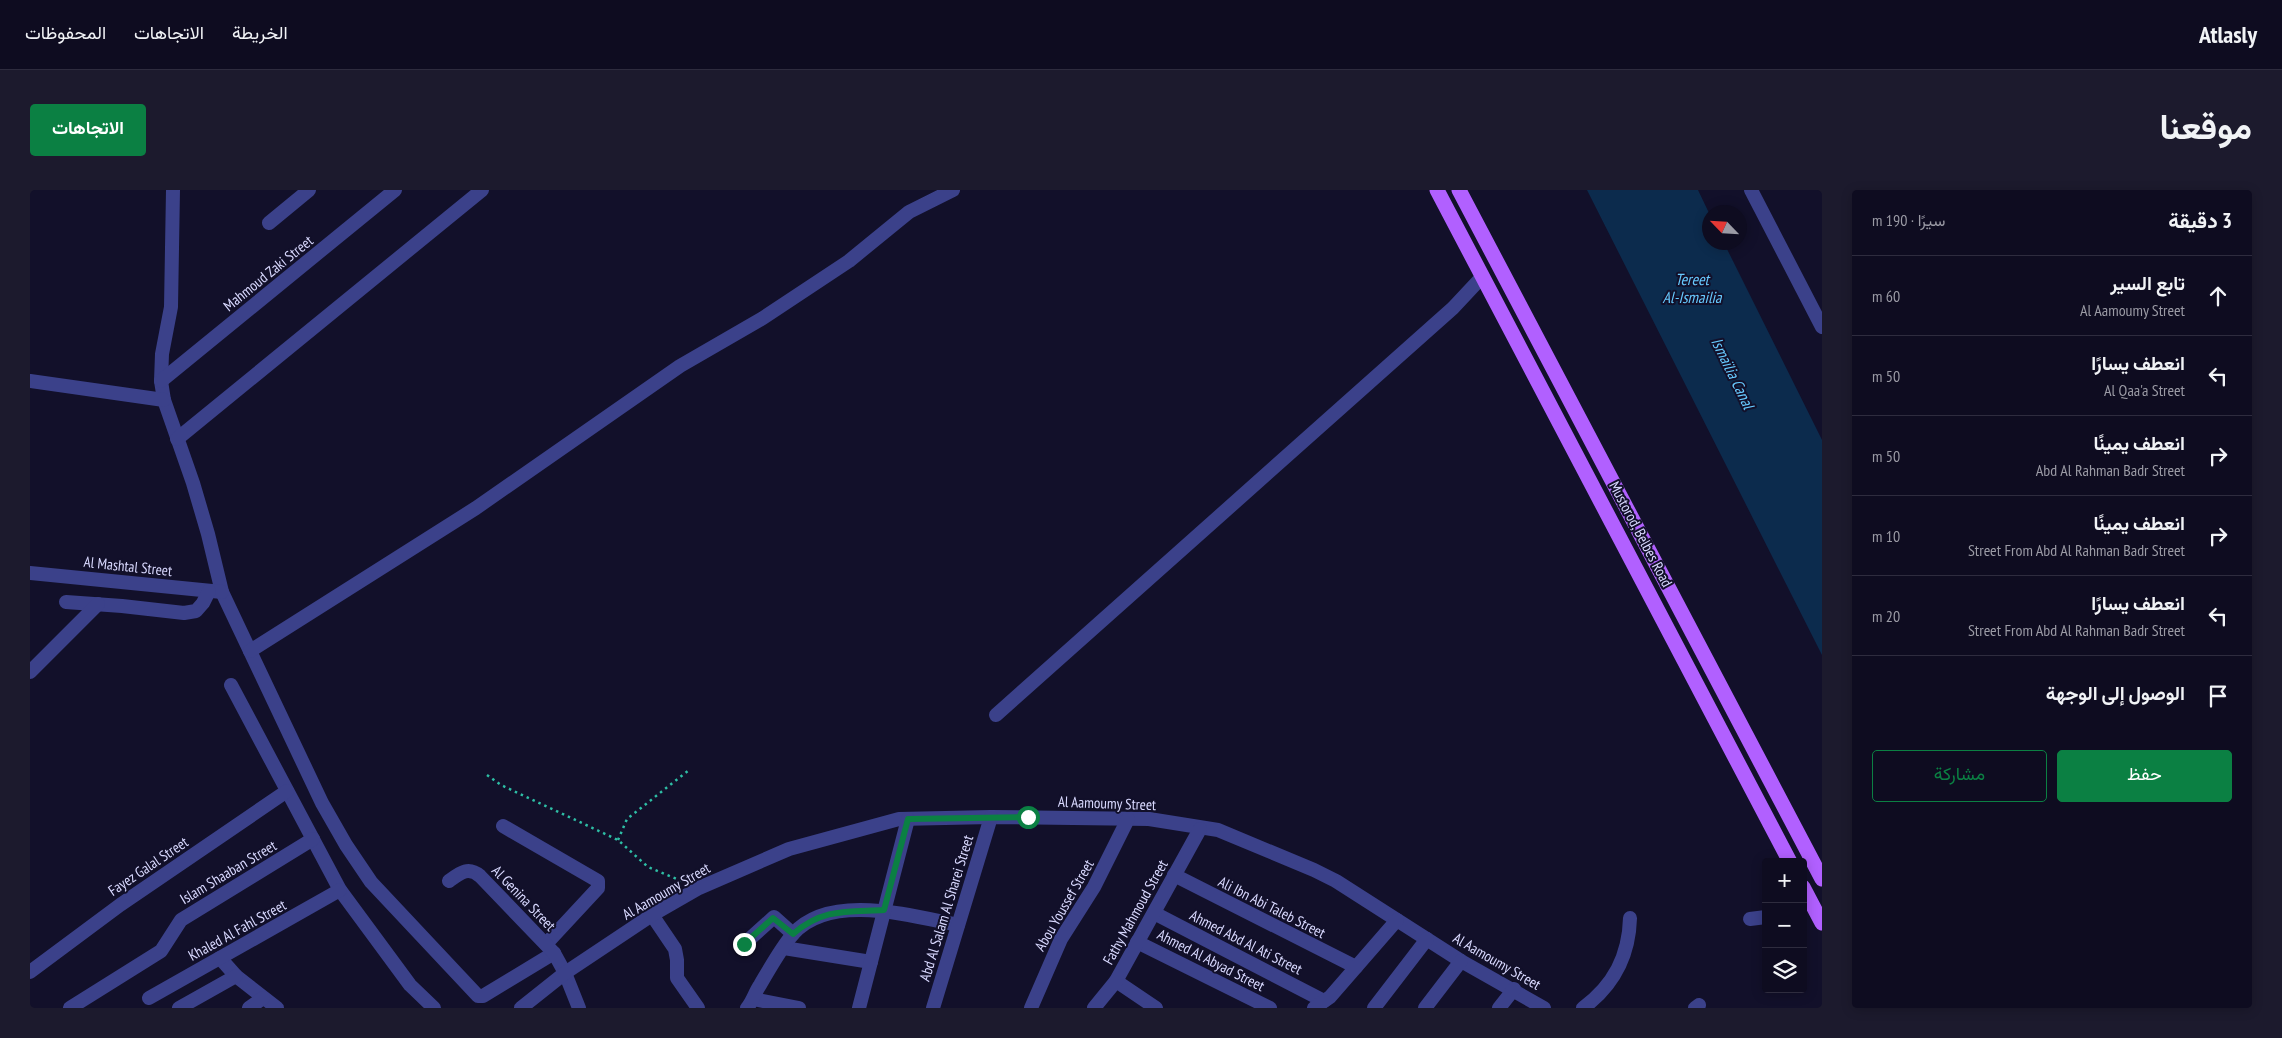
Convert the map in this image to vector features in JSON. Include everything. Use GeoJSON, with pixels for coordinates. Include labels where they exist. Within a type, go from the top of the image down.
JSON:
{"type":"FeatureCollection","features":[{"type":"Feature","properties":{"kind":"main road","name":"Mustorod, Belbes Road"},"geometry":{"type":"LineString","coordinates":[[1437,190],[1788,858]]}},
{"type":"Feature","properties":{"kind":"main road","name":"Mustorod, Belbes Road"},"geometry":{"type":"LineString","coordinates":[[1460,190],[1822,878]]}},
{"type":"Feature","properties":{"kind":"main road"},"geometry":{"type":"LineString","coordinates":[[1808,906],[1822,923]]}},
{"type":"Feature","properties":{"kind":"street"},"geometry":{"type":"LineString","coordinates":[[173,190],[171,307],[162,354],[161,381],[164,400],[203,517],[215,592],[250,652],[322,803],[346,845],[371,882],[474,993],[483,996],[550,948],[598,888],[599,884],[594,878],[503,826]]}},
{"type":"Feature","properties":{"kind":"street"},"geometry":{"type":"LineString","coordinates":[[269,223],[308,190]]}},
{"type":"Feature","properties":{"kind":"street","name":"Mahmoud Zaki Street"},"geometry":{"type":"LineString","coordinates":[[161,381],[395,190]]}},
{"type":"Feature","properties":{"kind":"street"},"geometry":{"type":"LineString","coordinates":[[177,439],[482,190]]}},
{"type":"Feature","properties":{"kind":"street"},"geometry":{"type":"LineString","coordinates":[[250,652],[476,508],[680,366],[763,318],[833,271],[909,212],[953,190]]}},
{"type":"Feature","properties":{"kind":"street"},"geometry":{"type":"LineString","coordinates":[[1751,190],[1822,327]]}},
{"type":"Feature","properties":{"kind":"street"},"geometry":{"type":"LineString","coordinates":[[996,715],[1453,308],[1482,277]]}},
{"type":"Feature","properties":{"kind":"street"},"geometry":{"type":"LineString","coordinates":[[30,381],[164,400]]}},
{"type":"Feature","properties":{"kind":"street","name":"Al Mashtal Street"},"geometry":{"type":"LineString","coordinates":[[30,573],[215,592]]}},
{"type":"Feature","properties":{"kind":"street"},"geometry":{"type":"LineString","coordinates":[[66,602],[184,613],[196,610],[215,592]]}},
{"type":"Feature","properties":{"kind":"street"},"geometry":{"type":"LineString","coordinates":[[30,672],[98,604]]}},
{"type":"Feature","properties":{"kind":"street"},"geometry":{"type":"LineString","coordinates":[[231,685],[340,890],[410,985],[434,1008]]}},
{"type":"Feature","properties":{"kind":"street","name":"Fayez Galal Street"},"geometry":{"type":"LineString","coordinates":[[30,972],[120,904],[287,791]]}},
{"type":"Feature","properties":{"kind":"street","name":"Al Aamoumy Street"},"geometry":{"type":"LineString","coordinates":[[521,1008],[565,973],[652,916],[699,888],[788,849],[899,819],[991,817],[1148,819],[1218,830],[1314,870],[1359,894],[1461,961],[1544,1008]]}},
{"type":"Feature","properties":{"kind":"street","name":"Abd Al Salam Al Sharei Street"},"geometry":{"type":"LineString","coordinates":[[933,1008],[991,817]]}},
{"type":"Feature","properties":{"kind":"street"},"geometry":{"type":"LineString","coordinates":[[859,1008],[908,819]]}},
{"type":"Feature","properties":{"kind":"street","name":"Abou Youssef Street"},"geometry":{"type":"LineString","coordinates":[[1031,1008],[1061,939],[1094,886],[1128,819]]}},
{"type":"Feature","properties":{"kind":"street","name":"Fathy Mahmoud Street"},"geometry":{"type":"LineString","coordinates":[[1094,1008],[1116,981],[1200,828]]}},
{"type":"Feature","properties":{"kind":"street","name":"Islam Shaaban Street"},"geometry":{"type":"LineString","coordinates":[[70,1008],[161,951],[181,920],[312,840]]}},
{"type":"Feature","properties":{"kind":"street","name":"Al Genina Street"},"geometry":{"type":"LineString","coordinates":[[449,881],[462,871],[475,872],[550,948],[565,973],[579,1008]]}},
{"type":"Feature","properties":{"kind":"street","name":"Ali Ibn Abi Taleb Street"},"geometry":{"type":"LineString","coordinates":[[1174,875],[1356,967]]}},
{"type":"Feature","properties":{"kind":"street","name":"Khaled Al Fahl Street"},"geometry":{"type":"LineString","coordinates":[[149,998],[340,890]]}},
{"type":"Feature","properties":{"kind":"street"},"geometry":{"type":"LineString","coordinates":[[799,1008],[750,1003],[793,934],[806,923],[821,915],[838,912],[884,910],[958,925]]}},
{"type":"Feature","properties":{"kind":"street","name":"Ahmed Abd Al Ati Street"},"geometry":{"type":"LineString","coordinates":[[1154,912],[1319,1005]]}},
{"type":"Feature","properties":{"kind":"street"},"geometry":{"type":"LineString","coordinates":[[652,916],[675,949],[677,978],[698,1008]]}},
{"type":"Feature","properties":{"kind":"street"},"geometry":{"type":"LineString","coordinates":[[744,944],[773,918],[793,934]]}},
{"type":"Feature","properties":{"kind":"street"},"geometry":{"type":"LineString","coordinates":[[1583,1008],[1612,981],[1621,966],[1630,935],[1630,918]]}},
{"type":"Feature","properties":{"kind":"street"},"geometry":{"type":"LineString","coordinates":[[1750,919],[1762,918]]}},
{"type":"Feature","properties":{"kind":"street"},"geometry":{"type":"LineString","coordinates":[[1319,1005],[1356,967],[1397,920]]}},
{"type":"Feature","properties":{"kind":"street"},"geometry":{"type":"LineString","coordinates":[[1374,1008],[1427,939]]}},
{"type":"Feature","properties":{"kind":"street","name":"Ahmed Al Abyad Street"},"geometry":{"type":"LineString","coordinates":[[1137,942],[1270,1008]]}},
{"type":"Feature","properties":{"kind":"street"},"geometry":{"type":"LineString","coordinates":[[784,948],[871,962]]}},
{"type":"Feature","properties":{"kind":"street"},"geometry":{"type":"LineString","coordinates":[[220,958],[236,976],[277,1008]]}},
{"type":"Feature","properties":{"kind":"street"},"geometry":{"type":"LineString","coordinates":[[1425,1008],[1461,961]]}},
{"type":"Feature","properties":{"kind":"street"},"geometry":{"type":"LineString","coordinates":[[179,1008],[236,976]]}},
{"type":"Feature","properties":{"kind":"street"},"geometry":{"type":"LineString","coordinates":[[1116,981],[1156,1008]]}},
{"type":"Feature","properties":{"kind":"street"},"geometry":{"type":"LineString","coordinates":[[1499,1008],[1514,990]]}},
{"type":"Feature","properties":{"kind":"street"},"geometry":{"type":"LineString","coordinates":[[250,1008],[263,998]]}},
{"type":"Feature","properties":{"kind":"path"},"geometry":{"type":"LineString","coordinates":[[618,840],[627,820],[689,770]]}},
{"type":"Feature","properties":{"kind":"path"},"geometry":{"type":"LineString","coordinates":[[488,775],[501,785],[618,840],[648,867],[699,888]]}},
{"type":"Feature","properties":{"kind":"water","name":"Tereet Al-Ismailia"},"geometry":{"type":"Polygon","coordinates":[[[1587,190],[1698,190],[1705,205],[1702,205],[1702,250],[1727,250],[1822,440],[1822,655],[1587,190]]]}},
{"type":"Feature","properties":{"kind":"route"},"geometry":{"type":"LineString","coordinates":[[744,944],[773,918],[776,918],[793,934],[806,923],[821,915],[838,912],[884,910],[908,819],[1028,817]]}},
{"type":"Feature","properties":{"kind":"water label","name":"Ismaïlia Canal"},"geometry":{"type":"Point","coordinates":[1733,373]}}]}
